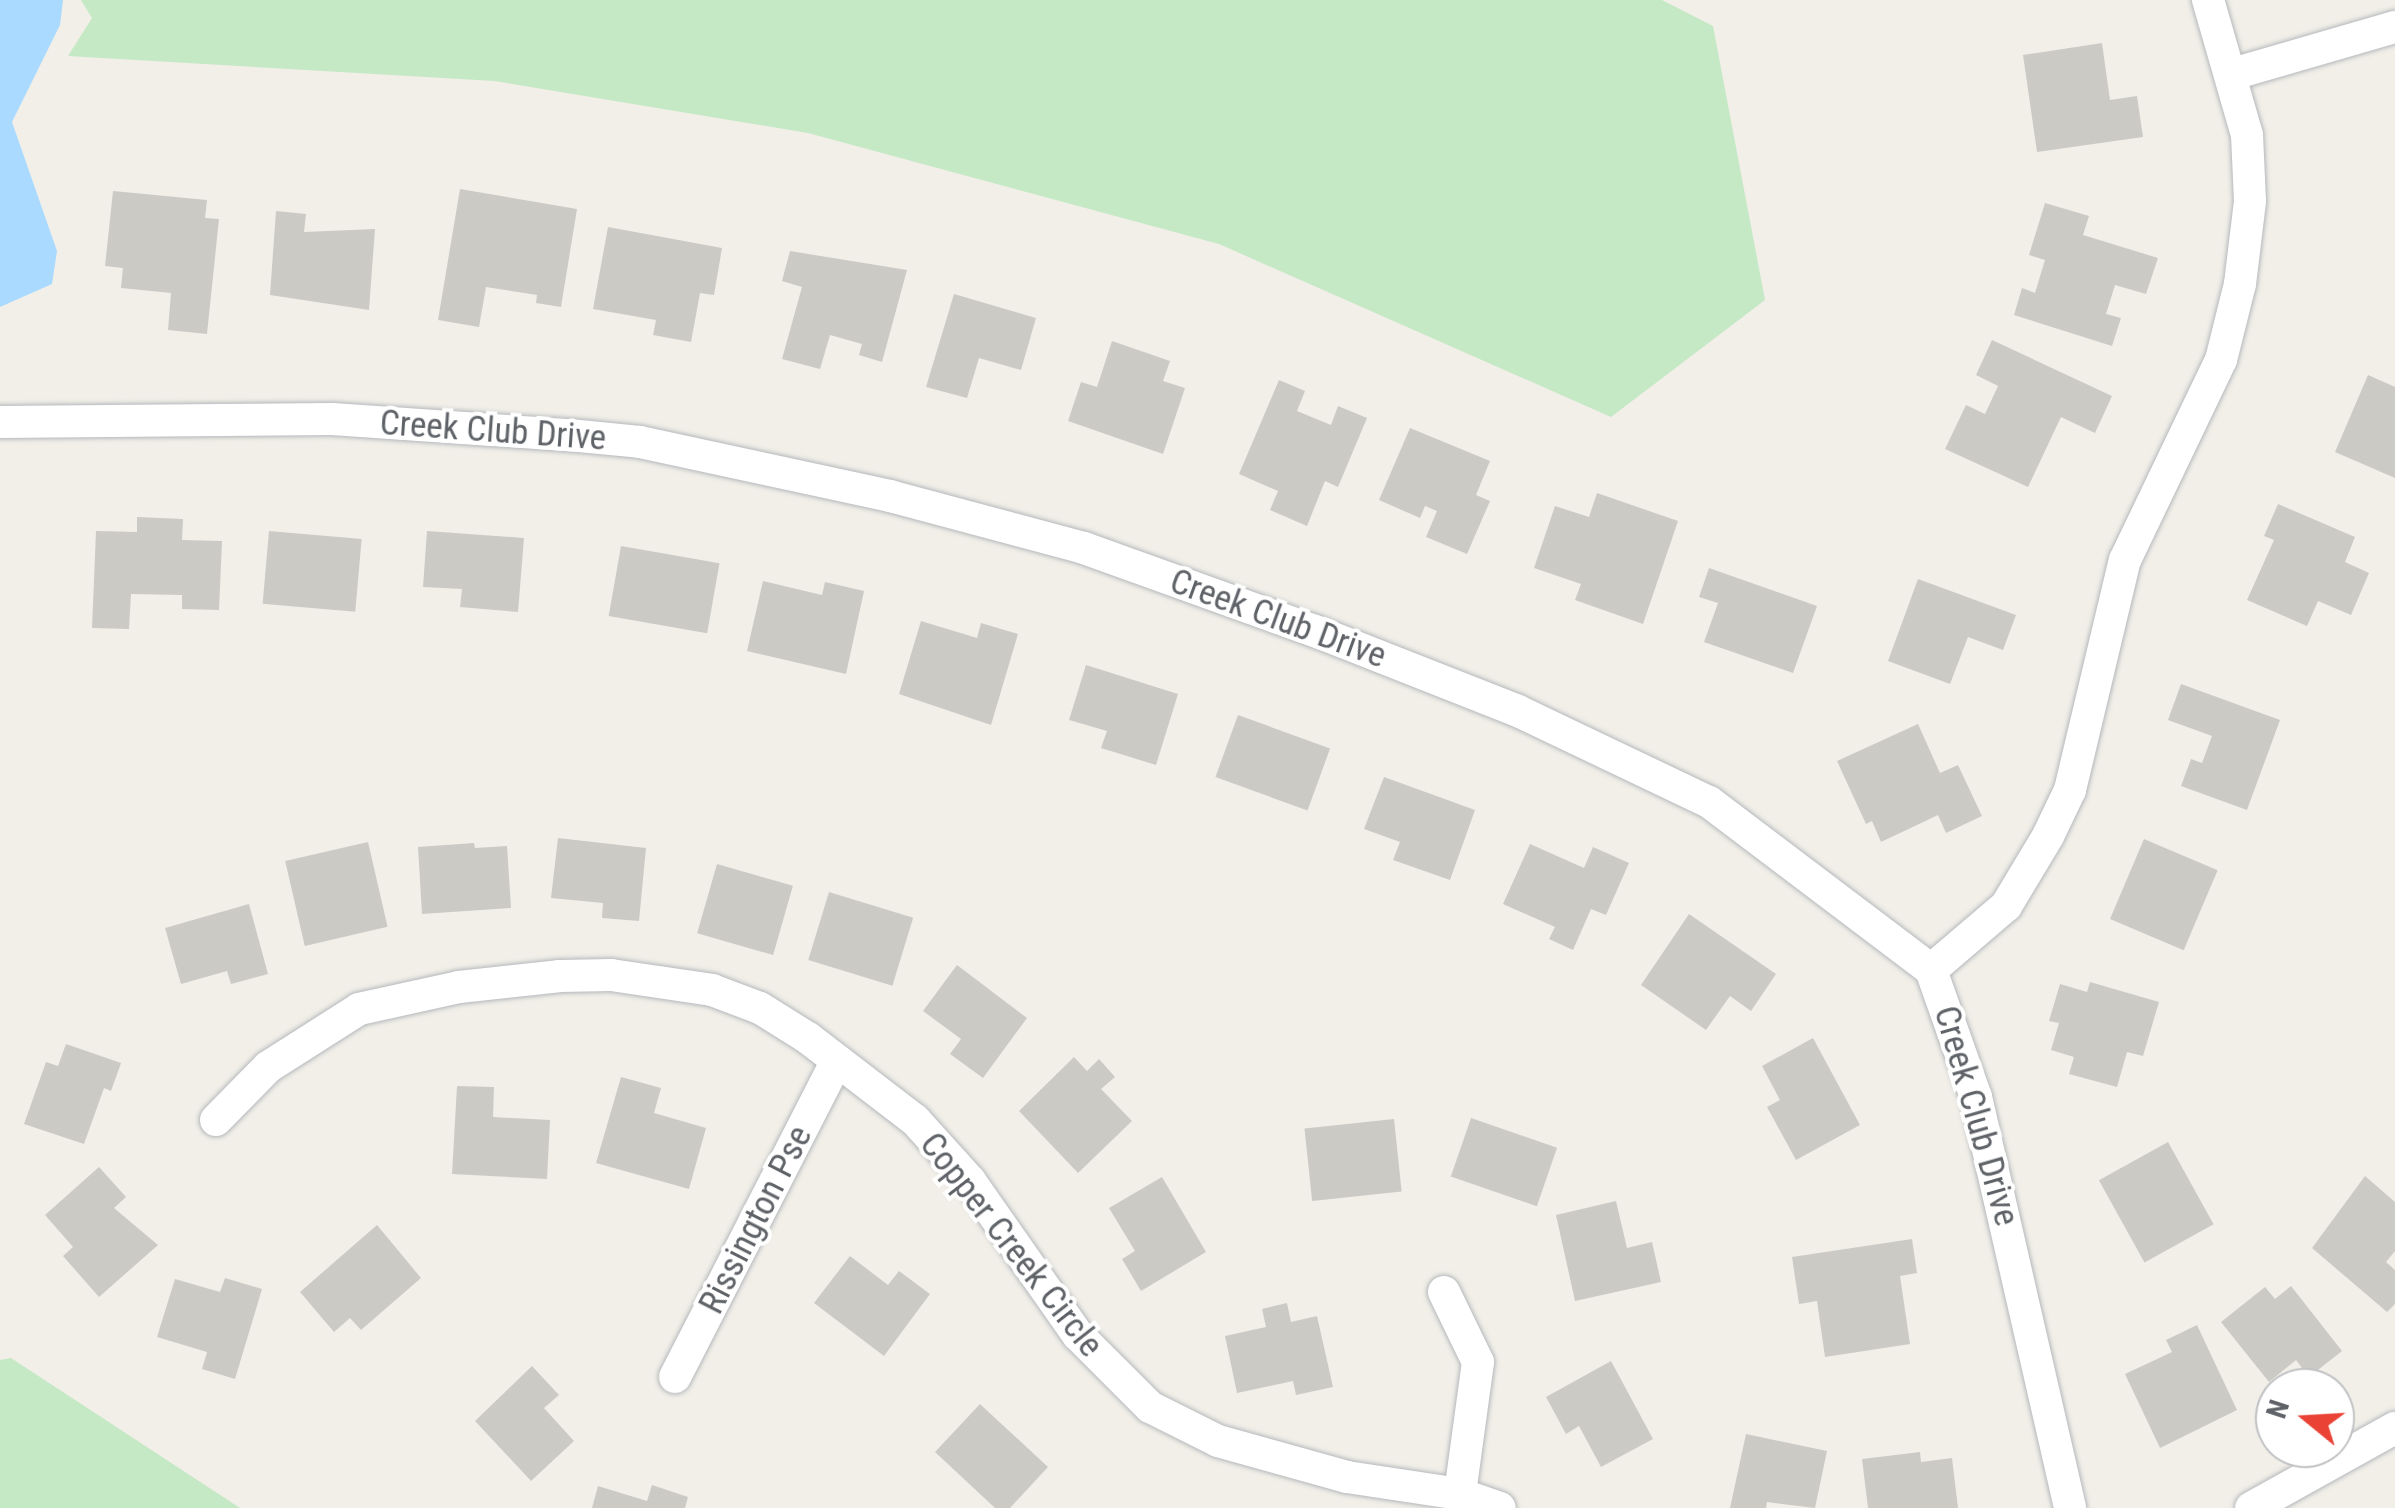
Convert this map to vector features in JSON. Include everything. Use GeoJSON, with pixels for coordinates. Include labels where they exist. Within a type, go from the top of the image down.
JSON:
{"type":"FeatureCollection","features":[{"type":"Feature","properties":{"kind":"street"},"geometry":{"type":"LineString","coordinates":[[1931,970],[2006,906],[2070,790],[2125,560],[2221,360],[2240,284],[2250,201],[2246,134],[2233,74],[2208,0]]}},
{"type":"Feature","properties":{"kind":"street"},"geometry":{"type":"LineString","coordinates":[[2233,74],[2395,27]]}},
{"type":"Feature","properties":{"kind":"street","name":"Creek Club Drive"},"geometry":{"type":"LineString","coordinates":[[0,422],[332,419],[640,442],[890,496],[1084,548],[1518,711],[1709,802],[1931,970],[1980,1115],[2070,1508]]}},
{"type":"Feature","properties":{"kind":"street","name":"Copper Creek Circle"},"geometry":{"type":"LineString","coordinates":[[216,1120],[268,1067],[359,1009],[509,980],[611,975],[712,990],[760,1008],[915,1120],[970,1180],[1078,1335],[1150,1407],[1254,1451],[1347,1476],[1460,1494],[1500,1508]]}},
{"type":"Feature","properties":{"kind":"street","name":"Rissington Pse"},"geometry":{"type":"LineString","coordinates":[[675,1377],[836,1062]]}},
{"type":"Feature","properties":{"kind":"street"},"geometry":{"type":"LineString","coordinates":[[1444,1292],[1478,1362],[1460,1494]]}},
{"type":"Feature","properties":{"kind":"street"},"geometry":{"type":"LineString","coordinates":[[2251,1508],[2395,1428]]}},
{"type":"Feature","properties":{"kind":"green space"},"geometry":{"type":"Polygon","coordinates":[[[81,0],[1662,0],[1713,26],[1765,300],[1611,417],[1219,244],[808,133],[495,81],[68,56],[92,18],[81,0]]]}},
{"type":"Feature","properties":{"kind":"green space"},"geometry":{"type":"Polygon","coordinates":[[[11,1358],[240,1508],[0,1508],[0,1360],[11,1358]]]}},
{"type":"Feature","properties":{"kind":"water"},"geometry":{"type":"Polygon","coordinates":[[[0,0],[63,0],[60,25],[12,122],[57,251],[52,284],[0,307],[0,0]]]}},
{"type":"Feature","properties":{"kind":"building"},"geometry":{"type":"Polygon","coordinates":[[[2102,43],[2110,100],[2137,96],[2143,137],[2037,152],[2023,55],[2102,43]]]}},
{"type":"Feature","properties":{"kind":"building"},"geometry":{"type":"Polygon","coordinates":[[[460,189],[577,209],[561,307],[536,303],[537,295],[486,287],[479,327],[438,320],[460,189]]]}},
{"type":"Feature","properties":{"kind":"building"},"geometry":{"type":"Polygon","coordinates":[[[113,191],[207,200],[205,218],[219,219],[207,334],[168,330],[171,293],[121,288],[123,268],[105,266],[113,191]]]}},
{"type":"Feature","properties":{"kind":"building"},"geometry":{"type":"Polygon","coordinates":[[[2045,203],[2089,216],[2083,235],[2158,258],[2146,294],[2115,285],[2106,314],[2121,318],[2112,346],[2014,315],[2022,288],[2035,293],[2045,260],[2029,255],[2045,203]]]}},
{"type":"Feature","properties":{"kind":"building"},"geometry":{"type":"Polygon","coordinates":[[[276,211],[306,214],[304,232],[375,229],[369,310],[270,295],[276,211]]]}},
{"type":"Feature","properties":{"kind":"building"},"geometry":{"type":"Polygon","coordinates":[[[608,227],[722,248],[714,295],[700,293],[691,342],[653,335],[656,320],[593,309],[608,227]]]}},
{"type":"Feature","properties":{"kind":"building"},"geometry":{"type":"Polygon","coordinates":[[[790,251],[907,270],[882,362],[859,355],[862,344],[830,335],[820,369],[782,359],[802,287],[782,281],[790,251]]]}},
{"type":"Feature","properties":{"kind":"building"},"geometry":{"type":"Polygon","coordinates":[[[954,294],[1036,318],[1021,370],[979,358],[967,398],[926,387],[954,294]]]}},
{"type":"Feature","properties":{"kind":"building"},"geometry":{"type":"Polygon","coordinates":[[[1992,340],[2112,396],[2095,433],[2061,417],[2028,487],[1945,449],[1966,405],[1985,414],[1998,386],[1976,375],[1992,340]]]}},
{"type":"Feature","properties":{"kind":"building"},"geometry":{"type":"Polygon","coordinates":[[[1112,341],[1170,361],[1163,381],[1185,388],[1163,454],[1068,421],[1081,382],[1097,387],[1112,341]]]}},
{"type":"Feature","properties":{"kind":"building"},"geometry":{"type":"Polygon","coordinates":[[[2368,375],[2395,387],[2395,478],[2335,452],[2368,375]]]}},
{"type":"Feature","properties":{"kind":"building"},"geometry":{"type":"Polygon","coordinates":[[[1279,380],[1305,391],[1297,411],[1331,425],[1338,406],[1367,418],[1338,487],[1325,481],[1307,526],[1270,510],[1278,491],[1239,474],[1279,380]]]}},
{"type":"Feature","properties":{"kind":"building"},"geometry":{"type":"Polygon","coordinates":[[[1410,428],[1490,461],[1476,495],[1490,501],[1467,554],[1426,537],[1437,511],[1425,506],[1420,518],[1379,500],[1410,428]]]}},
{"type":"Feature","properties":{"kind":"building"},"geometry":{"type":"Polygon","coordinates":[[[1597,493],[1678,521],[1643,624],[1575,600],[1581,584],[1534,568],[1555,506],[1589,517],[1597,493]]]}},
{"type":"Feature","properties":{"kind":"building"},"geometry":{"type":"Polygon","coordinates":[[[2278,504],[2355,537],[2345,562],[2369,573],[2351,615],[2318,601],[2307,626],[2247,600],[2274,540],[2264,536],[2278,504]]]}},
{"type":"Feature","properties":{"kind":"building"},"geometry":{"type":"Polygon","coordinates":[[[137,517],[183,519],[182,540],[222,541],[219,610],[182,609],[182,595],[131,594],[129,629],[92,628],[96,531],[137,532],[137,517]]]}},
{"type":"Feature","properties":{"kind":"building"},"geometry":{"type":"Polygon","coordinates":[[[269,531],[362,539],[355,612],[263,604],[269,531]]]}},
{"type":"Feature","properties":{"kind":"building"},"geometry":{"type":"Polygon","coordinates":[[[427,531],[524,538],[518,612],[460,607],[462,589],[423,587],[427,531]]]}},
{"type":"Feature","properties":{"kind":"building"},"geometry":{"type":"Polygon","coordinates":[[[621,546],[719,563],[707,633],[609,616],[621,546]]]}},
{"type":"Feature","properties":{"kind":"building"},"geometry":{"type":"Polygon","coordinates":[[[1709,568],[1817,606],[1793,673],[1704,642],[1718,603],[1699,597],[1709,568]]]}},
{"type":"Feature","properties":{"kind":"building"},"geometry":{"type":"Polygon","coordinates":[[[1918,579],[2016,615],[2003,650],[1968,637],[1950,684],[1888,661],[1918,579]]]}},
{"type":"Feature","properties":{"kind":"building"},"geometry":{"type":"Polygon","coordinates":[[[763,581],[822,595],[825,582],[864,591],[846,674],[747,651],[763,581]]]}},
{"type":"Feature","properties":{"kind":"building"},"geometry":{"type":"Polygon","coordinates":[[[921,621],[977,638],[981,623],[1018,634],[991,725],[899,694],[921,621]]]}},
{"type":"Feature","properties":{"kind":"building"},"geometry":{"type":"Polygon","coordinates":[[[1086,665],[1178,694],[1156,765],[1101,748],[1107,731],[1069,720],[1086,665]]]}},
{"type":"Feature","properties":{"kind":"building"},"geometry":{"type":"Polygon","coordinates":[[[2181,684],[2280,720],[2247,810],[2181,786],[2191,759],[2202,763],[2212,736],[2168,720],[2181,684]]]}},
{"type":"Feature","properties":{"kind":"building"},"geometry":{"type":"Polygon","coordinates":[[[1238,715],[1330,749],[1308,811],[1215,777],[1238,715]]]}},
{"type":"Feature","properties":{"kind":"building"},"geometry":{"type":"Polygon","coordinates":[[[1918,724],[1940,773],[1958,765],[1982,816],[1946,833],[1938,815],[1881,842],[1872,821],[1866,824],[1837,761],[1918,724]]]}},
{"type":"Feature","properties":{"kind":"building"},"geometry":{"type":"Polygon","coordinates":[[[1384,777],[1475,810],[1450,880],[1393,860],[1400,842],[1364,829],[1384,777]]]}},
{"type":"Feature","properties":{"kind":"building"},"geometry":{"type":"Polygon","coordinates":[[[558,838],[646,848],[639,921],[602,918],[603,903],[551,898],[558,838]]]}},
{"type":"Feature","properties":{"kind":"building"},"geometry":{"type":"Polygon","coordinates":[[[2144,839],[2218,870],[2184,950],[2110,919],[2144,839]]]}},
{"type":"Feature","properties":{"kind":"building"},"geometry":{"type":"Polygon","coordinates":[[[368,842],[388,927],[305,946],[285,861],[368,842]]]}},
{"type":"Feature","properties":{"kind":"building"},"geometry":{"type":"Polygon","coordinates":[[[474,843],[475,848],[507,846],[511,908],[422,914],[418,847],[474,843]]]}},
{"type":"Feature","properties":{"kind":"building"},"geometry":{"type":"Polygon","coordinates":[[[1530,844],[1584,868],[1593,847],[1629,863],[1606,915],[1591,909],[1573,950],[1549,939],[1555,927],[1503,904],[1530,844]]]}},
{"type":"Feature","properties":{"kind":"building"},"geometry":{"type":"Polygon","coordinates":[[[717,864],[793,886],[773,955],[697,933],[717,864]]]}},
{"type":"Feature","properties":{"kind":"building"},"geometry":{"type":"Polygon","coordinates":[[[829,892],[913,918],[892,986],[808,960],[829,892]]]}},
{"type":"Feature","properties":{"kind":"building"},"geometry":{"type":"Polygon","coordinates":[[[249,904],[268,974],[231,984],[227,971],[181,984],[165,928],[249,904]]]}},
{"type":"Feature","properties":{"kind":"building"},"geometry":{"type":"Polygon","coordinates":[[[1689,914],[1776,974],[1751,1011],[1730,996],[1706,1030],[1641,985],[1689,914]]]}},
{"type":"Feature","properties":{"kind":"building"},"geometry":{"type":"Polygon","coordinates":[[[957,965],[1027,1018],[983,1078],[950,1054],[961,1039],[923,1011],[957,965]]]}},
{"type":"Feature","properties":{"kind":"building"},"geometry":{"type":"Polygon","coordinates":[[[2090,982],[2159,1002],[2143,1056],[2127,1052],[2117,1087],[2069,1074],[2074,1057],[2051,1050],[2059,1023],[2049,1021],[2060,984],[2087,992],[2090,982]]]}},
{"type":"Feature","properties":{"kind":"building"},"geometry":{"type":"Polygon","coordinates":[[[1813,1038],[1860,1125],[1796,1160],[1767,1107],[1780,1100],[1762,1066],[1813,1038]]]}},
{"type":"Feature","properties":{"kind":"building"},"geometry":{"type":"Polygon","coordinates":[[[66,1044],[121,1063],[111,1091],[104,1088],[84,1144],[24,1124],[46,1062],[58,1066],[66,1044]]]}},
{"type":"Feature","properties":{"kind":"building"},"geometry":{"type":"Polygon","coordinates":[[[1074,1057],[1087,1071],[1099,1059],[1115,1077],[1101,1089],[1132,1121],[1078,1173],[1019,1111],[1074,1057]]]}},
{"type":"Feature","properties":{"kind":"building"},"geometry":{"type":"Polygon","coordinates":[[[621,1077],[661,1088],[654,1113],[706,1128],[689,1189],[596,1163],[621,1077]]]}},
{"type":"Feature","properties":{"kind":"building"},"geometry":{"type":"Polygon","coordinates":[[[457,1086],[494,1087],[493,1117],[550,1120],[547,1179],[452,1174],[457,1086]]]}},
{"type":"Feature","properties":{"kind":"building"},"geometry":{"type":"Polygon","coordinates":[[[1471,1118],[1557,1148],[1537,1206],[1451,1177],[1471,1118]]]}},
{"type":"Feature","properties":{"kind":"building"},"geometry":{"type":"Polygon","coordinates":[[[1394,1119],[1402,1192],[1312,1201],[1304,1128],[1394,1119]]]}},
{"type":"Feature","properties":{"kind":"building"},"geometry":{"type":"Polygon","coordinates":[[[2168,1142],[2214,1224],[2144,1263],[2099,1180],[2168,1142]]]}},
{"type":"Feature","properties":{"kind":"building"},"geometry":{"type":"Polygon","coordinates":[[[99,1167],[126,1197],[114,1208],[158,1245],[99,1297],[63,1256],[73,1247],[45,1215],[99,1167]]]}},
{"type":"Feature","properties":{"kind":"building"},"geometry":{"type":"Polygon","coordinates":[[[2365,1176],[2395,1202],[2395,1251],[2386,1262],[2395,1270],[2395,1304],[2387,1312],[2312,1248],[2365,1176]]]}},
{"type":"Feature","properties":{"kind":"building"},"geometry":{"type":"Polygon","coordinates":[[[1162,1177],[1206,1252],[1141,1291],[1122,1259],[1135,1251],[1109,1208],[1162,1177]]]}},
{"type":"Feature","properties":{"kind":"building"},"geometry":{"type":"Polygon","coordinates":[[[1616,1201],[1627,1248],[1652,1242],[1661,1282],[1575,1301],[1556,1215],[1616,1201]]]}},
{"type":"Feature","properties":{"kind":"building"},"geometry":{"type":"Polygon","coordinates":[[[377,1225],[421,1278],[361,1330],[350,1318],[334,1332],[300,1292],[377,1225]]]}},
{"type":"Feature","properties":{"kind":"building"},"geometry":{"type":"Polygon","coordinates":[[[1912,1239],[1917,1273],[1900,1276],[1910,1344],[1825,1357],[1817,1301],[1799,1304],[1792,1257],[1912,1239]]]}},
{"type":"Feature","properties":{"kind":"building"},"geometry":{"type":"Polygon","coordinates":[[[850,1256],[888,1285],[899,1271],[930,1294],[884,1356],[814,1303],[850,1256]]]}},
{"type":"Feature","properties":{"kind":"building"},"geometry":{"type":"Polygon","coordinates":[[[225,1278],[262,1289],[235,1379],[202,1369],[207,1352],[157,1337],[175,1279],[220,1292],[225,1278]]]}},
{"type":"Feature","properties":{"kind":"building"},"geometry":{"type":"Polygon","coordinates":[[[2291,1286],[2342,1351],[2320,1368],[2302,1368],[2296,1360],[2286,1368],[2258,1368],[2221,1322],[2265,1287],[2275,1299],[2291,1286]]]}},
{"type":"Feature","properties":{"kind":"building"},"geometry":{"type":"Polygon","coordinates":[[[1287,1303],[1291,1322],[1317,1316],[1333,1387],[1296,1395],[1293,1381],[1237,1393],[1225,1336],[1266,1327],[1262,1309],[1287,1303]]]}},
{"type":"Feature","properties":{"kind":"building"},"geometry":{"type":"Polygon","coordinates":[[[2197,1325],[2237,1410],[2160,1448],[2125,1374],[2172,1352],[2166,1340],[2197,1325]]]}},
{"type":"Feature","properties":{"kind":"building"},"geometry":{"type":"Polygon","coordinates":[[[1611,1361],[1653,1439],[1601,1467],[1579,1426],[1566,1434],[1546,1397],[1611,1361]]]}},
{"type":"Feature","properties":{"kind":"building"},"geometry":{"type":"Polygon","coordinates":[[[532,1366],[559,1395],[544,1408],[574,1441],[531,1481],[475,1421],[532,1366]]]}},
{"type":"Feature","properties":{"kind":"building"},"geometry":{"type":"Polygon","coordinates":[[[980,1404],[1048,1467],[1010,1508],[995,1508],[935,1452],[980,1404]]]}},
{"type":"Feature","properties":{"kind":"building"},"geometry":{"type":"Polygon","coordinates":[[[1746,1434],[1827,1451],[1815,1508],[1767,1502],[1766,1508],[1730,1508],[1746,1434]]]}},
{"type":"Feature","properties":{"kind":"building"},"geometry":{"type":"Polygon","coordinates":[[[1920,1452],[1921,1462],[1952,1458],[1958,1508],[1868,1508],[1862,1459],[1920,1452]]]}},
{"type":"Feature","properties":{"kind":"building"},"geometry":{"type":"Polygon","coordinates":[[[652,1485],[688,1497],[685,1508],[592,1508],[598,1486],[647,1501],[652,1485]]]}}]}
